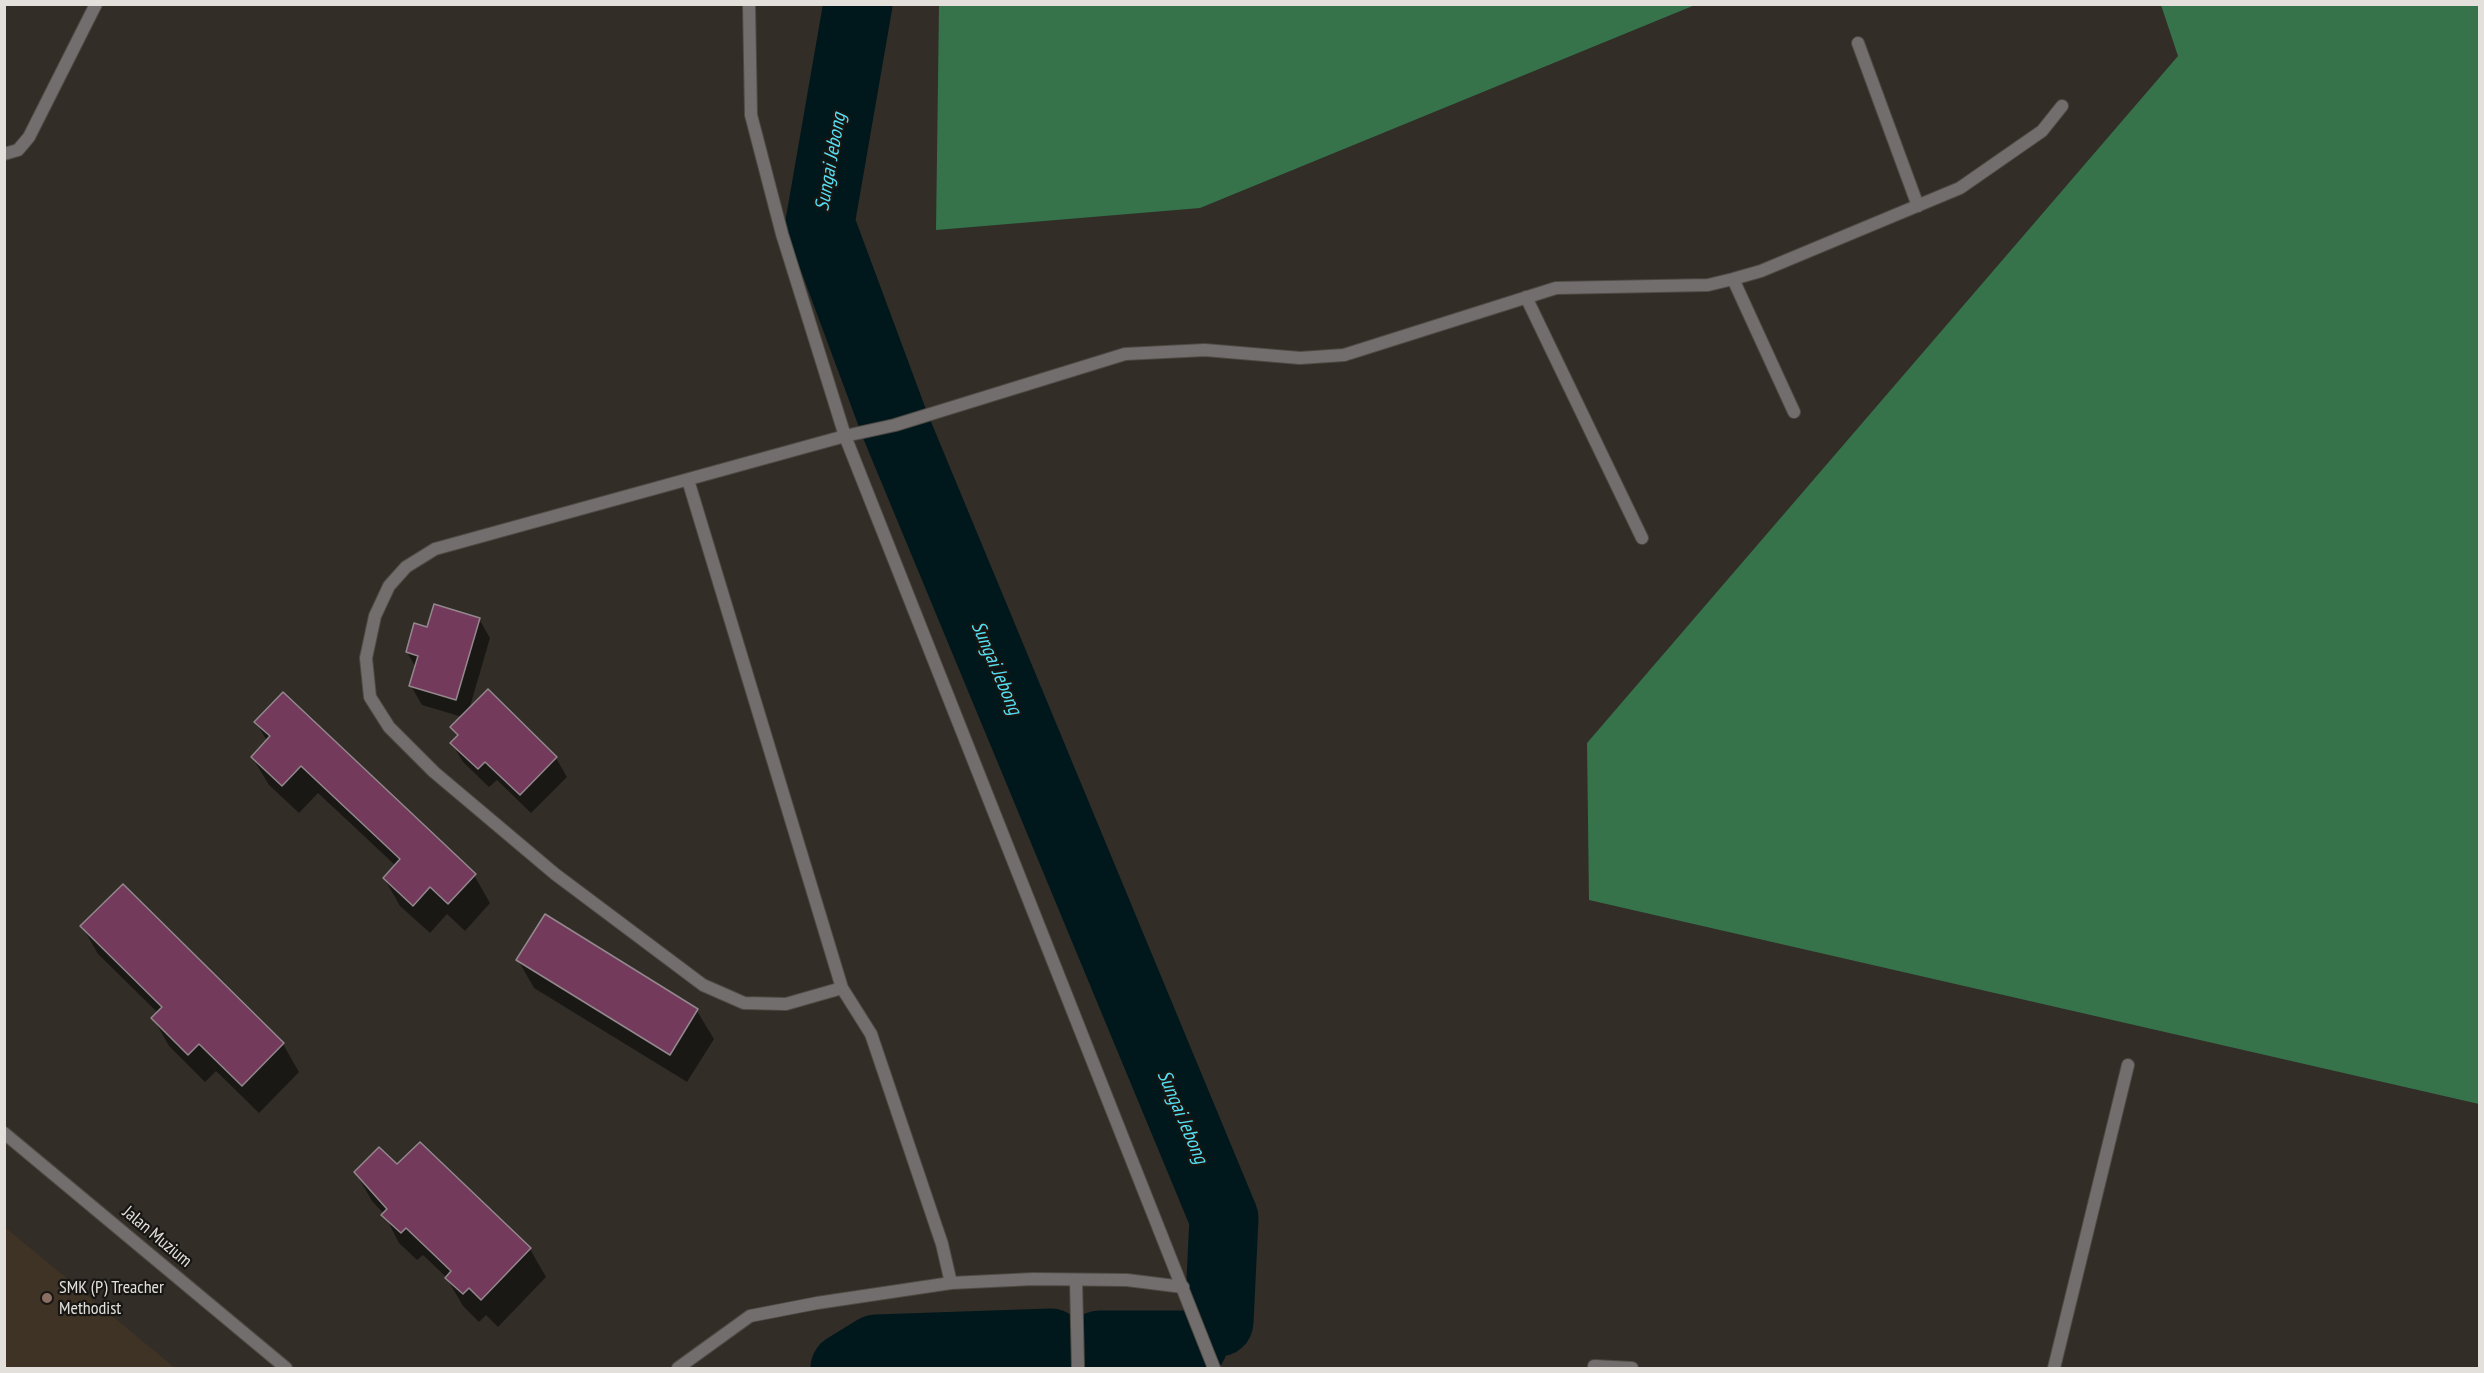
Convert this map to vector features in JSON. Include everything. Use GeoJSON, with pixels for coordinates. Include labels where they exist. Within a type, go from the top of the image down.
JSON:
{"type":"FeatureCollection","features":[{"type":"Feature","properties":{"kind":"street"},"geometry":{"type":"LineString","coordinates":[[4,153],[18,150],[29,137],[96,4]]}},
{"type":"Feature","properties":{"kind":"street"},"geometry":{"type":"LineString","coordinates":[[748,4],[751,115],[782,234],[845,436],[1214,1368]]}},
{"type":"Feature","properties":{"kind":"street"},"geometry":{"type":"LineString","coordinates":[[1858,43],[1918,206]]}},
{"type":"Feature","properties":{"kind":"street"},"geometry":{"type":"LineString","coordinates":[[842,988],[786,1004],[744,1003],[703,985],[555,874],[434,772],[389,727],[370,697],[366,658],[375,616],[389,586],[406,567],[435,549],[845,436],[895,425],[1125,354],[1183,350],[1300,358],[1344,355],[1556,288],[1708,285],[1733,279],[1761,271],[1960,188],[2042,131],[2062,106]]}},
{"type":"Feature","properties":{"kind":"street"},"geometry":{"type":"LineString","coordinates":[[1733,279],[1794,412]]}},
{"type":"Feature","properties":{"kind":"street"},"geometry":{"type":"LineString","coordinates":[[1526,297],[1642,538]]}},
{"type":"Feature","properties":{"kind":"street"},"geometry":{"type":"LineString","coordinates":[[688,480],[842,988],[871,1034],[942,1244],[951,1283]]}},
{"type":"Feature","properties":{"kind":"street"},"geometry":{"type":"LineString","coordinates":[[2054,1368],[2128,1065]]}},
{"type":"Feature","properties":{"kind":"street","name":"Jalan Muzium"},"geometry":{"type":"LineString","coordinates":[[4,1133],[286,1368]]}},
{"type":"Feature","properties":{"kind":"street"},"geometry":{"type":"LineString","coordinates":[[1076,1280],[1077,1368]]}},
{"type":"Feature","properties":{"kind":"street"},"geometry":{"type":"LineString","coordinates":[[678,1368],[750,1316],[951,1283],[1127,1280],[1183,1287]]}},
{"type":"Feature","properties":{"kind":"street"},"geometry":{"type":"LineString","coordinates":[[1594,1366],[1632,1368]]}},
{"type":"Feature","properties":{"kind":"shaded area","name":"SMK (P) Treacher Methodist"},"geometry":{"type":"Polygon","coordinates":[[[5,1227],[175,1368],[5,1368],[5,1227]]]}},
{"type":"Feature","properties":{"kind":"green space"},"geometry":{"type":"Polygon","coordinates":[[[939,5],[1695,5],[1200,208],[936,230],[939,5]]]}},
{"type":"Feature","properties":{"kind":"green space"},"geometry":{"type":"Polygon","coordinates":[[[2161,5],[2479,5],[2479,1104],[1589,900],[1587,743],[2178,56],[2161,5]]]}},
{"type":"Feature","properties":{"kind":"building"},"geometry":{"type":"Polygon","coordinates":[[[434,604],[480,618],[456,700],[409,686],[418,656],[406,652],[414,623],[427,627],[434,604]]]}},
{"type":"Feature","properties":{"kind":"building"},"geometry":{"type":"Polygon","coordinates":[[[488,689],[557,757],[520,795],[485,762],[478,769],[450,743],[458,735],[450,727],[488,689]]]}},
{"type":"Feature","properties":{"kind":"building"},"geometry":{"type":"Polygon","coordinates":[[[283,692],[476,874],[448,904],[430,887],[413,906],[383,878],[400,859],[301,766],[282,786],[251,757],[270,736],[254,722],[283,692]]]}},
{"type":"Feature","properties":{"kind":"building"},"geometry":{"type":"Polygon","coordinates":[[[123,884],[284,1043],[242,1086],[199,1044],[188,1055],[151,1018],[162,1007],[80,926],[123,884]]]}},
{"type":"Feature","properties":{"kind":"building"},"geometry":{"type":"Polygon","coordinates":[[[545,914],[698,1009],[670,1055],[516,960],[545,914]]]}},
{"type":"Feature","properties":{"kind":"building"},"geometry":{"type":"Polygon","coordinates":[[[420,1142],[531,1248],[481,1300],[469,1288],[463,1294],[445,1278],[451,1271],[406,1228],[401,1233],[381,1215],[387,1209],[354,1172],[379,1147],[397,1164],[420,1142]]]}},
{"type":"Feature","properties":{"kind":"waterway","name":"Sungai Jebong"},"geometry":{"type":"LineString","coordinates":[[858,4],[820,223],[895,425],[1224,1218],[1219,1322]]}},
{"type":"Feature","properties":{"kind":"waterway","name":"Sungai Jebong"},"geometry":{"type":"LineString","coordinates":[[845,1368],[876,1349],[1051,1343]]}},
{"type":"Feature","properties":{"kind":"waterway","name":"Sungai Jebong"},"geometry":{"type":"LineString","coordinates":[[1099,1345],[1193,1345]]}},
{"type":"Feature","properties":{"kind":"place","name":"SMK (P) Treacher Methodist"},"geometry":{"type":"Point","coordinates":[47,1298]}}]}
